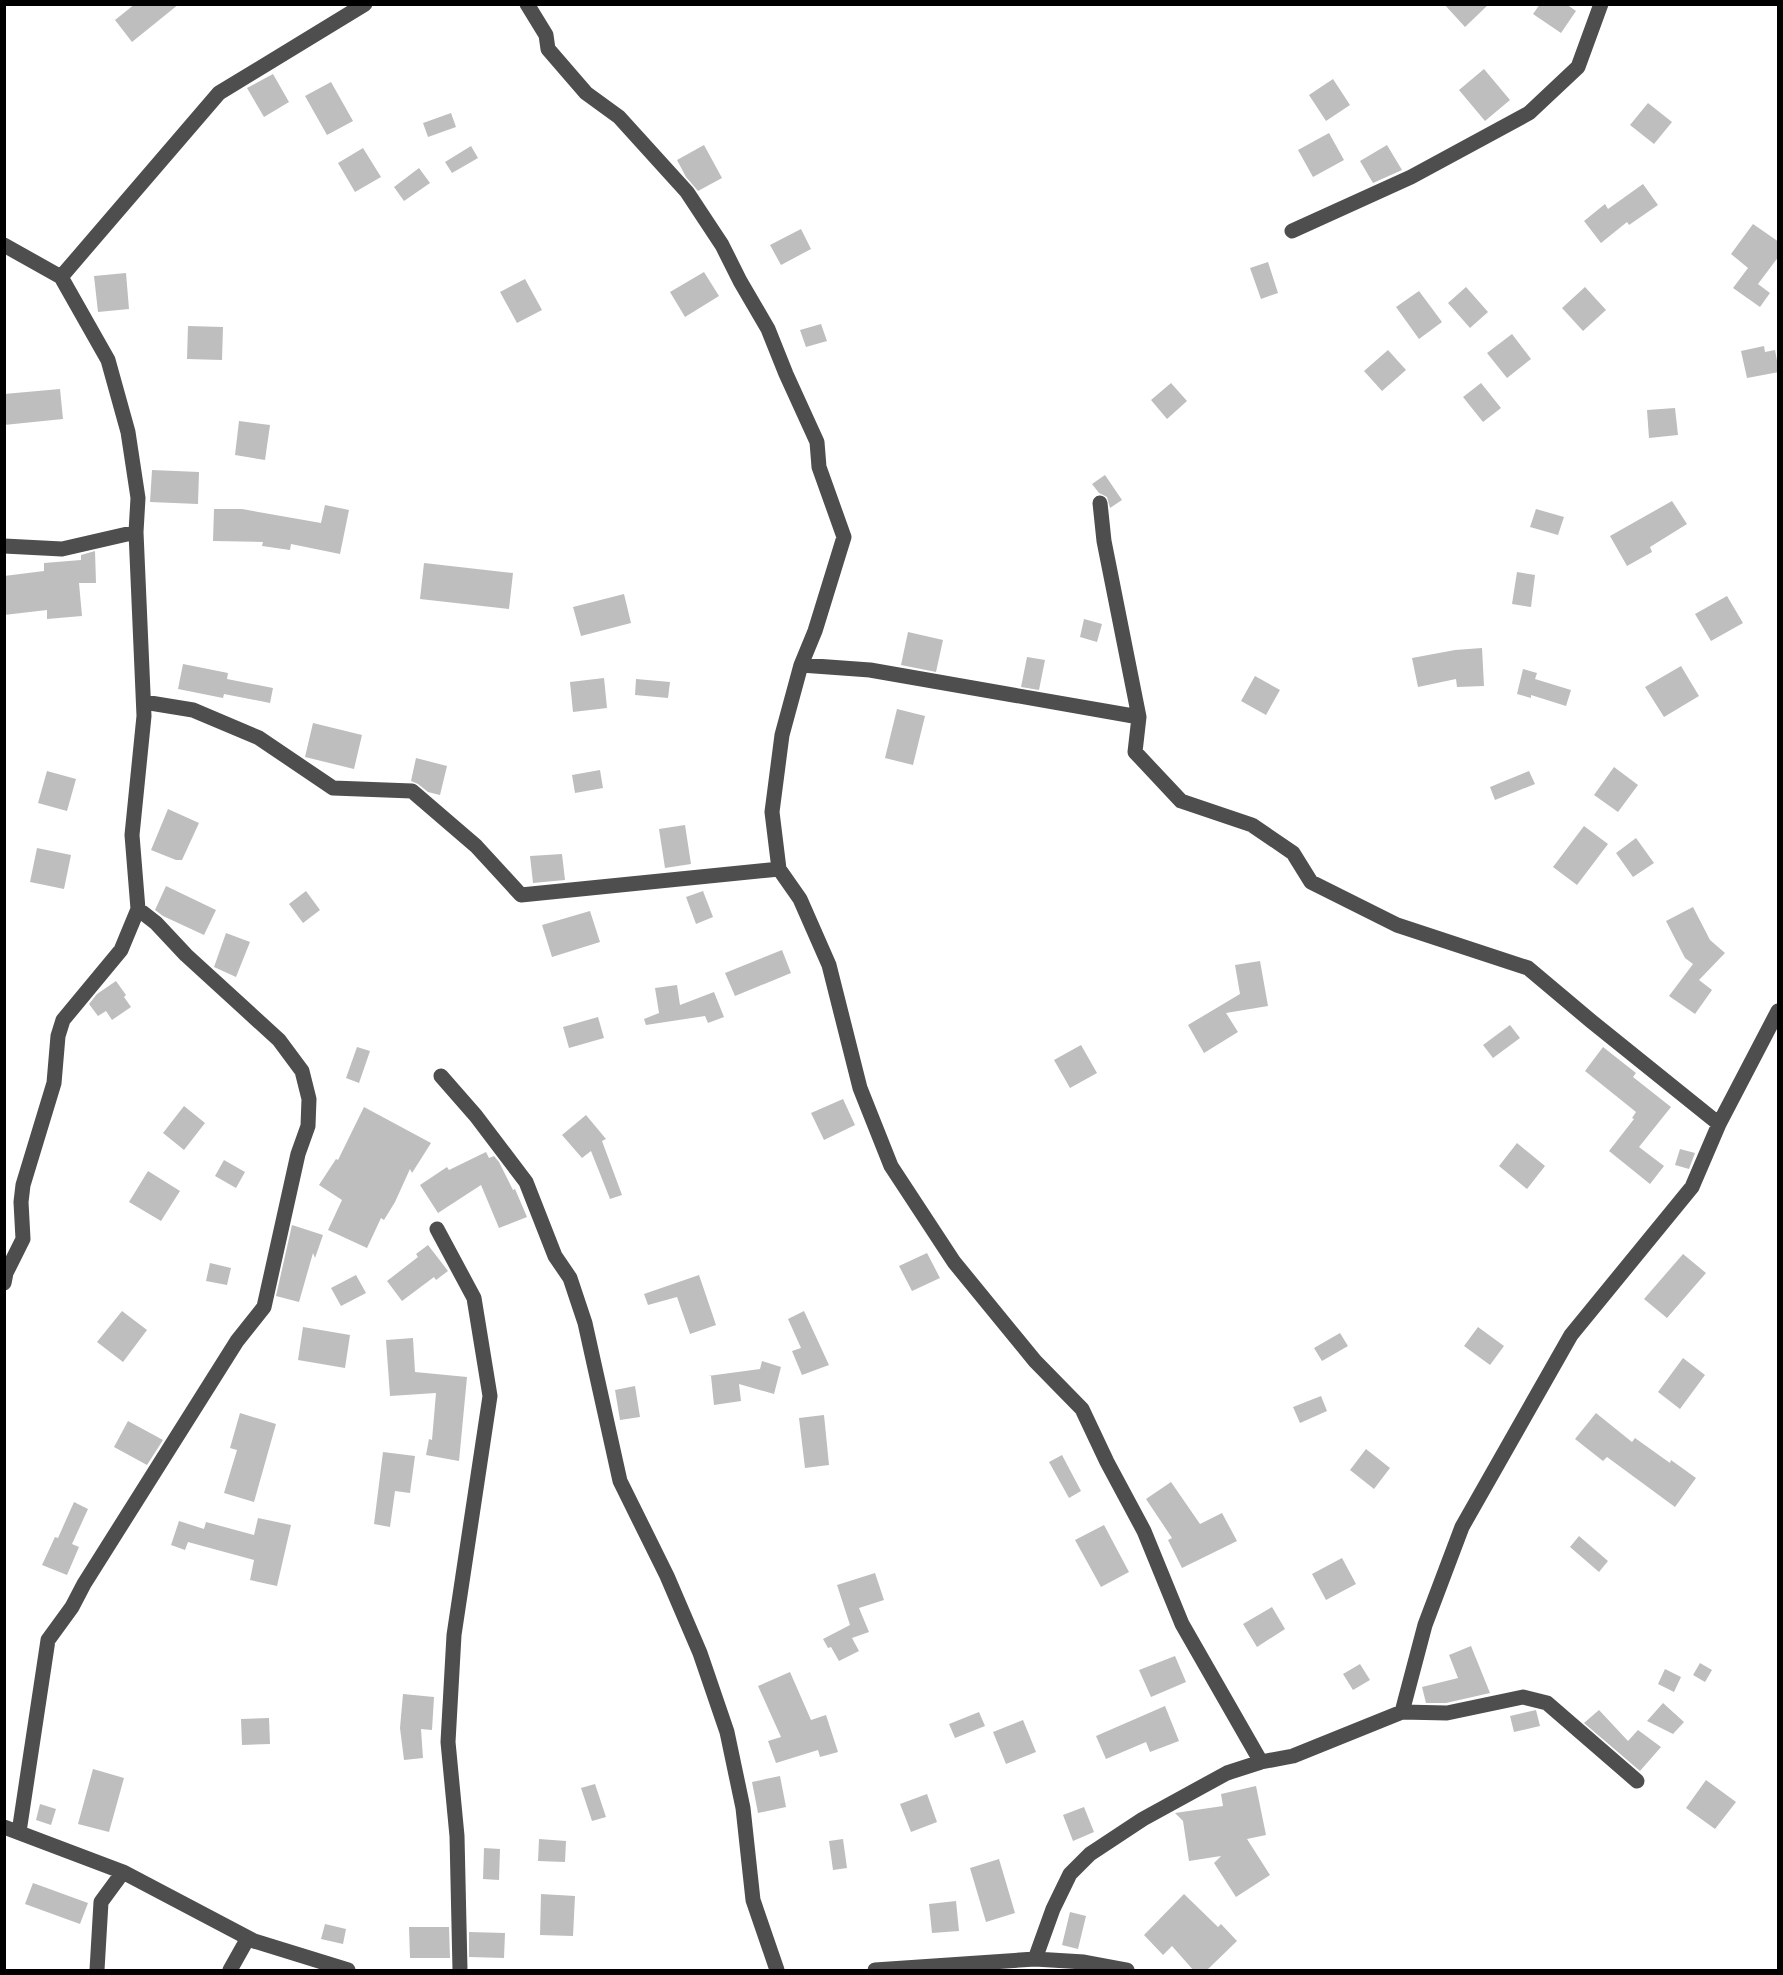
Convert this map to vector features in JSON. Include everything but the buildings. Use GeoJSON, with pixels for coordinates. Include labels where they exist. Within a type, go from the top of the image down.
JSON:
{"type":"FeatureCollection","features":[{"type":"Feature","properties":{"kind":"street"},"geometry":{"type":"LineString","coordinates":[[61,277],[219,93],[365,4]]}},
{"type":"Feature","properties":{"kind":"street"},"geometry":{"type":"LineString","coordinates":[[526,4],[546,35],[548,49],[586,93],[620,117],[687,192],[722,245],[768,329],[817,442],[819,467],[844,537],[815,631],[801,665],[782,735],[772,812],[779,869],[800,899],[829,965],[860,1088],[891,1167],[954,1262],[1035,1361],[1082,1409],[1144,1531],[1182,1624],[1261,1762]]}},
{"type":"Feature","properties":{"kind":"street"},"geometry":{"type":"LineString","coordinates":[[1292,231],[1411,177],[1529,113],[1578,67],[1601,4]]}},
{"type":"Feature","properties":{"kind":"street"},"geometry":{"type":"LineString","coordinates":[[4,245],[61,277],[108,360],[129,443],[138,498],[136,532],[144,702],[132,835],[138,909],[122,950],[63,1020],[58,1035],[54,1083],[23,1185],[21,1202],[23,1239],[6,1273],[4,1283]]}},
{"type":"Feature","properties":{"kind":"street"},"geometry":{"type":"LineString","coordinates":[[1100,503],[1104,541],[1139,717],[1135,752],[1181,801],[1252,825],[1293,853],[1311,882],[1397,925],[1528,968],[1591,1022],[1719,1124]]}},
{"type":"Feature","properties":{"kind":"street"},"geometry":{"type":"LineString","coordinates":[[4,546],[62,549],[136,532]]}},
{"type":"Feature","properties":{"kind":"street"},"geometry":{"type":"LineString","coordinates":[[801,665],[870,670],[1139,717]]}},
{"type":"Feature","properties":{"kind":"street"},"geometry":{"type":"LineString","coordinates":[[144,702],[193,710],[259,738],[333,788],[412,791],[476,846],[520,895],[779,869]]}},
{"type":"Feature","properties":{"kind":"street"},"geometry":{"type":"LineString","coordinates":[[138,909],[156,923],[186,955],[279,1040],[302,1071],[309,1099],[308,1126],[298,1154],[264,1306],[237,1341],[84,1584],[72,1607],[48,1640],[12,1829],[123,1872],[248,1938],[348,1971]]}},
{"type":"Feature","properties":{"kind":"street"},"geometry":{"type":"LineString","coordinates":[[1402,1712],[1425,1625],[1462,1527],[1571,1335],[1692,1187],[1719,1124],[1779,1011]]}},
{"type":"Feature","properties":{"kind":"street"},"geometry":{"type":"LineString","coordinates":[[441,1076],[476,1116],[526,1182],[555,1256],[570,1278],[585,1323],[620,1480],[662,1564],[696,1644],[727,1732],[743,1808],[753,1900],[777,1971]]}},
{"type":"Feature","properties":{"kind":"street"},"geometry":{"type":"LineString","coordinates":[[437,1229],[474,1298],[490,1396],[454,1635],[448,1742],[457,1836],[460,1971]]}},
{"type":"Feature","properties":{"kind":"street"},"geometry":{"type":"LineString","coordinates":[[1035,1959],[1053,1909],[1070,1874],[1089,1854],[1143,1819],[1227,1773],[1261,1762],[1293,1756],[1402,1712],[1447,1713],[1523,1697],[1547,1703],[1636,1781]]}},
{"type":"Feature","properties":{"kind":"street"},"geometry":{"type":"LineString","coordinates":[[97,1971],[101,1902],[123,1872]]}},
{"type":"Feature","properties":{"kind":"street"},"geometry":{"type":"LineString","coordinates":[[230,1971],[248,1938]]}},
{"type":"Feature","properties":{"kind":"street"},"geometry":{"type":"LineString","coordinates":[[875,1971],[1035,1959],[1084,1962],[1127,1971]]}}]}
